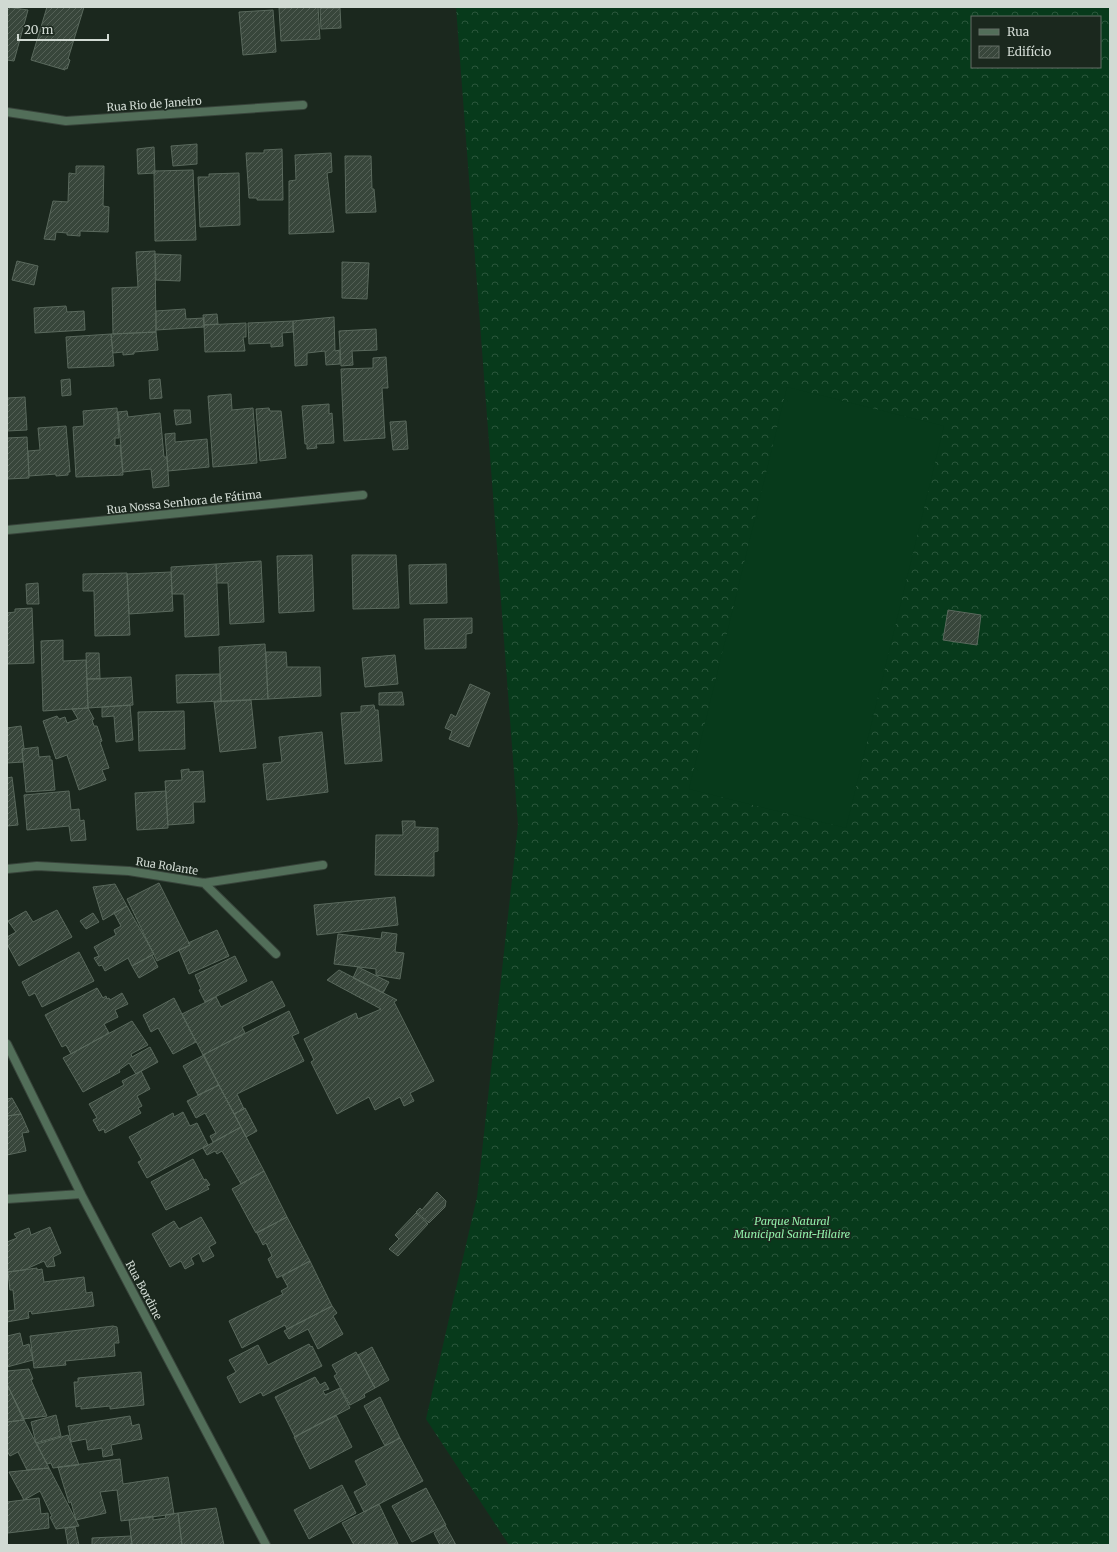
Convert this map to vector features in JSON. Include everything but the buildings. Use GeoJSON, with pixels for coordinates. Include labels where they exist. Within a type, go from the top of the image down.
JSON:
{"type":"FeatureCollection","features":[{"type":"Feature","properties":{"kind":"street","name":"Rua Rio de Janeiro"},"geometry":{"type":"LineString","coordinates":[[7,112],[66,121],[303,105]]}},
{"type":"Feature","properties":{"kind":"street","name":"Rua Nossa Senhora de Fátima"},"geometry":{"type":"LineString","coordinates":[[7,530],[363,495]]}},
{"type":"Feature","properties":{"kind":"street","name":"Rua Rolante"},"geometry":{"type":"LineString","coordinates":[[7,869],[37,866],[129,871],[204,883],[322,865]]}},
{"type":"Feature","properties":{"kind":"street"},"geometry":{"type":"LineString","coordinates":[[204,883],[276,954]]}},
{"type":"Feature","properties":{"kind":"street","name":"Rua Bordine"},"geometry":{"type":"LineString","coordinates":[[7,1044],[81,1194],[266,1545]]}},
{"type":"Feature","properties":{"kind":"street"},"geometry":{"type":"LineString","coordinates":[[7,1199],[81,1194]]}},
{"type":"Feature","properties":{"kind":"green space","name":"Parque Natural Municipal Saint-Hilaire"},"geometry":{"type":"Polygon","coordinates":[[[456,7],[1110,7],[1110,1545],[509,1545],[426,1419],[477,1197],[518,825],[456,7]]]}},
{"type":"Feature","properties":{"kind":"green space"},"geometry":{"type":"Polygon","coordinates":[[[787,387],[944,426],[846,828],[689,789],[787,387]]]}}]}
